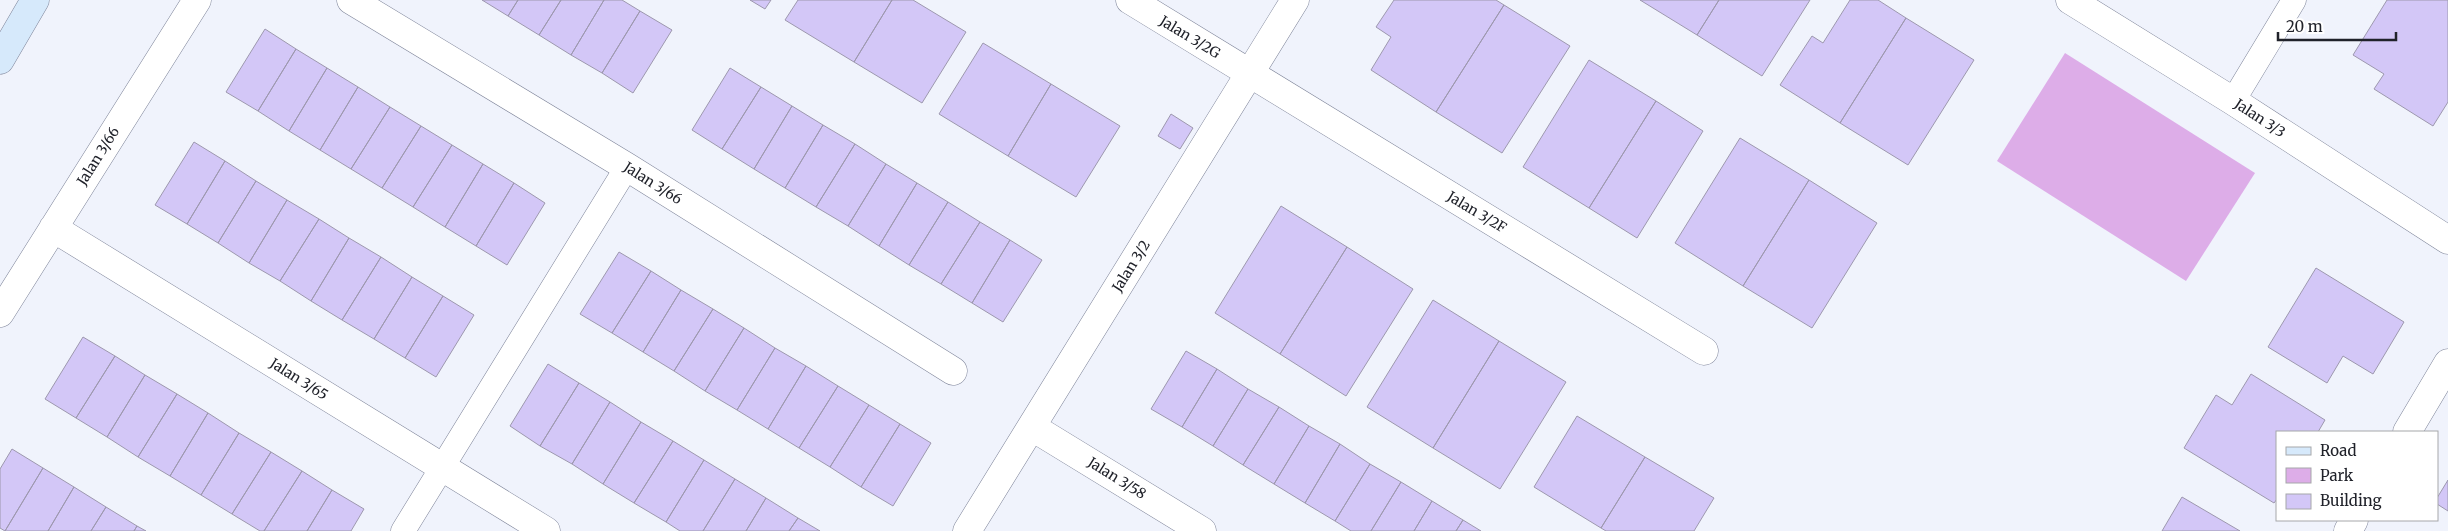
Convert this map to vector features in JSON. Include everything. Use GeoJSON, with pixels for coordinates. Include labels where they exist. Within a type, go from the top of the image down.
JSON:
{"type":"FeatureCollection","features":[{"type":"Feature","properties":{"kind":"street"},"geometry":{"type":"LineString","coordinates":[[0,60],[35,0]]}},
{"type":"Feature","properties":{"kind":"street","name":"Jalan 3/66"},"geometry":{"type":"LineString","coordinates":[[0,313],[197,0]]}},
{"type":"Feature","properties":{"kind":"street","name":"Jalan 3/66"},"geometry":{"type":"LineString","coordinates":[[350,0],[627,167],[953,371]]}},
{"type":"Feature","properties":{"kind":"street","name":"Jalan 3/2G"},"geometry":{"type":"LineString","coordinates":[[1130,0],[1250,73]]}},
{"type":"Feature","properties":{"kind":"street","name":"Jalan 3/2"},"geometry":{"type":"LineString","coordinates":[[967,531],[1295,0]]}},
{"type":"Feature","properties":{"kind":"street","name":"Jalan 3/3"},"geometry":{"type":"LineString","coordinates":[[2070,0],[2233,101],[2448,240]]}},
{"type":"Feature","properties":{"kind":"street","name":"Jalan 3/2F"},"geometry":{"type":"LineString","coordinates":[[1250,73],[1704,350]]}},
{"type":"Feature","properties":{"kind":"street","name":"Jalan 3/65"},"geometry":{"type":"LineString","coordinates":[[53,228],[546,531]]}},
{"type":"Feature","properties":{"kind":"street"},"geometry":{"type":"LineString","coordinates":[[2407,431],[2448,363]]}},
{"type":"Feature","properties":{"kind":"street","name":"Jalan 3/58"},"geometry":{"type":"LineString","coordinates":[[1032,426],[1202,531]]}},
{"type":"Feature","properties":{"kind":"lane"},"geometry":{"type":"LineString","coordinates":[[2233,101],[2294,0]]}},
{"type":"Feature","properties":{"kind":"lane"},"geometry":{"type":"LineString","coordinates":[[402,531],[627,167]]}},
{"type":"Feature","properties":{"kind":"green space"},"geometry":{"type":"Polygon","coordinates":[[[2065,53],[2255,173],[2186,281],[1997,161],[2065,53]]]}},
{"type":"Feature","properties":{"kind":"building"},"geometry":{"type":"Polygon","coordinates":[[[482,0],[518,0],[508,16],[482,0]]]}},
{"type":"Feature","properties":{"kind":"building"},"geometry":{"type":"Polygon","coordinates":[[[518,0],[561,0],[539,35],[508,16],[518,0]]]}},
{"type":"Feature","properties":{"kind":"building"},"geometry":{"type":"Polygon","coordinates":[[[561,0],[604,0],[571,55],[539,35],[561,0]]]}},
{"type":"Feature","properties":{"kind":"building"},"geometry":{"type":"Polygon","coordinates":[[[604,0],[622,0],[640,11],[602,73],[571,55],[604,0]]]}},
{"type":"Feature","properties":{"kind":"building"},"geometry":{"type":"Polygon","coordinates":[[[750,0],[771,0],[765,9],[750,0]]]}},
{"type":"Feature","properties":{"kind":"building"},"geometry":{"type":"Polygon","coordinates":[[[798,0],[892,0],[854,62],[785,20],[798,0]]]}},
{"type":"Feature","properties":{"kind":"building"},"geometry":{"type":"Polygon","coordinates":[[[892,0],[913,0],[966,32],[922,103],[854,62],[892,0]]]}},
{"type":"Feature","properties":{"kind":"building"},"geometry":{"type":"Polygon","coordinates":[[[1394,0],[1496,0],[1504,5],[1436,112],[1371,70],[1391,37],[1376,27],[1394,0]]]}},
{"type":"Feature","properties":{"kind":"building"},"geometry":{"type":"Polygon","coordinates":[[[1640,0],[1719,0],[1697,35],[1640,0]]]}},
{"type":"Feature","properties":{"kind":"building"},"geometry":{"type":"Polygon","coordinates":[[[1719,0],[1810,0],[1762,76],[1697,35],[1719,0]]]}},
{"type":"Feature","properties":{"kind":"building"},"geometry":{"type":"Polygon","coordinates":[[[1850,0],[1878,0],[1906,18],[1840,123],[1780,85],[1812,36],[1823,43],[1850,0]]]}},
{"type":"Feature","properties":{"kind":"building"},"geometry":{"type":"Polygon","coordinates":[[[2387,0],[2448,0],[2448,102],[2433,126],[2374,89],[2384,74],[2353,55],[2387,0]]]}},
{"type":"Feature","properties":{"kind":"building"},"geometry":{"type":"Polygon","coordinates":[[[1504,5],[1570,46],[1502,153],[1436,112],[1504,5]]]}},
{"type":"Feature","properties":{"kind":"building"},"geometry":{"type":"Polygon","coordinates":[[[640,11],[672,30],[633,93],[602,73],[640,11]]]}},
{"type":"Feature","properties":{"kind":"building"},"geometry":{"type":"Polygon","coordinates":[[[1906,18],[1974,60],[1908,165],[1840,123],[1906,18]]]}},
{"type":"Feature","properties":{"kind":"building"},"geometry":{"type":"Polygon","coordinates":[[[265,29],[296,49],[258,111],[226,92],[265,29]]]}},
{"type":"Feature","properties":{"kind":"building"},"geometry":{"type":"Polygon","coordinates":[[[983,43],[1051,84],[1008,156],[939,114],[983,43]]]}},
{"type":"Feature","properties":{"kind":"building"},"geometry":{"type":"Polygon","coordinates":[[[296,49],[327,68],[289,131],[258,111],[296,49]]]}},
{"type":"Feature","properties":{"kind":"building"},"geometry":{"type":"Polygon","coordinates":[[[1589,60],[1656,101],[1589,208],[1523,167],[1589,60]]]}},
{"type":"Feature","properties":{"kind":"building"},"geometry":{"type":"Polygon","coordinates":[[[327,68],[358,87],[320,150],[289,131],[327,68]]]}},
{"type":"Feature","properties":{"kind":"building"},"geometry":{"type":"Polygon","coordinates":[[[730,68],[761,87],[722,149],[692,130],[730,68]]]}},
{"type":"Feature","properties":{"kind":"building"},"geometry":{"type":"Polygon","coordinates":[[[1051,84],[1120,126],[1076,197],[1008,156],[1051,84]]]}},
{"type":"Feature","properties":{"kind":"building"},"geometry":{"type":"Polygon","coordinates":[[[358,87],[390,107],[351,169],[320,150],[358,87]]]}},
{"type":"Feature","properties":{"kind":"building"},"geometry":{"type":"Polygon","coordinates":[[[761,87],[792,106],[754,169],[722,149],[761,87]]]}},
{"type":"Feature","properties":{"kind":"building"},"geometry":{"type":"Polygon","coordinates":[[[1656,101],[1703,131],[1637,238],[1589,208],[1656,101]]]}},
{"type":"Feature","properties":{"kind":"building"},"geometry":{"type":"Polygon","coordinates":[[[792,106],[823,125],[785,188],[754,169],[792,106]]]}},
{"type":"Feature","properties":{"kind":"building"},"geometry":{"type":"Polygon","coordinates":[[[390,107],[421,126],[382,188],[351,169],[390,107]]]}},
{"type":"Feature","properties":{"kind":"building"},"geometry":{"type":"Polygon","coordinates":[[[1171,114],[1193,128],[1180,149],[1158,136],[1171,114]]]}},
{"type":"Feature","properties":{"kind":"building"},"geometry":{"type":"Polygon","coordinates":[[[823,125],[855,144],[816,207],[785,188],[823,125]]]}},
{"type":"Feature","properties":{"kind":"building"},"geometry":{"type":"Polygon","coordinates":[[[421,126],[452,145],[413,207],[382,188],[421,126]]]}},
{"type":"Feature","properties":{"kind":"building"},"geometry":{"type":"Polygon","coordinates":[[[1740,138],[1809,180],[1743,286],[1675,243],[1740,138]]]}},
{"type":"Feature","properties":{"kind":"building"},"geometry":{"type":"Polygon","coordinates":[[[194,142],[225,161],[187,224],[155,205],[194,142]]]}},
{"type":"Feature","properties":{"kind":"building"},"geometry":{"type":"Polygon","coordinates":[[[855,144],[886,164],[848,226],[816,207],[855,144]]]}},
{"type":"Feature","properties":{"kind":"building"},"geometry":{"type":"Polygon","coordinates":[[[452,145],[483,164],[445,227],[413,207],[452,145]]]}},
{"type":"Feature","properties":{"kind":"building"},"geometry":{"type":"Polygon","coordinates":[[[225,161],[256,181],[218,243],[187,224],[225,161]]]}},
{"type":"Feature","properties":{"kind":"building"},"geometry":{"type":"Polygon","coordinates":[[[483,164],[514,183],[476,246],[445,227],[483,164]]]}},
{"type":"Feature","properties":{"kind":"building"},"geometry":{"type":"Polygon","coordinates":[[[886,164],[917,183],[879,246],[848,226],[886,164]]]}},
{"type":"Feature","properties":{"kind":"building"},"geometry":{"type":"Polygon","coordinates":[[[1809,180],[1877,223],[1812,328],[1743,286],[1809,180]]]}},
{"type":"Feature","properties":{"kind":"building"},"geometry":{"type":"Polygon","coordinates":[[[256,181],[287,200],[249,263],[218,243],[256,181]]]}},
{"type":"Feature","properties":{"kind":"building"},"geometry":{"type":"Polygon","coordinates":[[[514,183],[545,203],[507,265],[476,246],[514,183]]]}},
{"type":"Feature","properties":{"kind":"building"},"geometry":{"type":"Polygon","coordinates":[[[917,183],[948,202],[909,265],[879,246],[917,183]]]}},
{"type":"Feature","properties":{"kind":"building"},"geometry":{"type":"Polygon","coordinates":[[[287,200],[319,219],[280,281],[249,263],[287,200]]]}},
{"type":"Feature","properties":{"kind":"building"},"geometry":{"type":"Polygon","coordinates":[[[948,202],[980,222],[941,284],[909,265],[948,202]]]}},
{"type":"Feature","properties":{"kind":"building"},"geometry":{"type":"Polygon","coordinates":[[[1281,206],[1347,247],[1280,354],[1215,313],[1281,206]]]}},
{"type":"Feature","properties":{"kind":"building"},"geometry":{"type":"Polygon","coordinates":[[[319,219],[349,238],[311,301],[280,281],[319,219]]]}},
{"type":"Feature","properties":{"kind":"building"},"geometry":{"type":"Polygon","coordinates":[[[980,222],[1010,240],[972,303],[941,284],[980,222]]]}},
{"type":"Feature","properties":{"kind":"building"},"geometry":{"type":"Polygon","coordinates":[[[349,238],[381,257],[342,320],[311,301],[349,238]]]}},
{"type":"Feature","properties":{"kind":"building"},"geometry":{"type":"Polygon","coordinates":[[[1010,240],[1042,260],[1003,322],[972,303],[1010,240]]]}},
{"type":"Feature","properties":{"kind":"building"},"geometry":{"type":"Polygon","coordinates":[[[1347,247],[1413,289],[1346,396],[1280,354],[1347,247]]]}},
{"type":"Feature","properties":{"kind":"building"},"geometry":{"type":"Polygon","coordinates":[[[619,252],[651,271],[612,333],[580,314],[619,252]]]}},
{"type":"Feature","properties":{"kind":"building"},"geometry":{"type":"Polygon","coordinates":[[[381,257],[412,277],[374,339],[342,320],[381,257]]]}},
{"type":"Feature","properties":{"kind":"building"},"geometry":{"type":"Polygon","coordinates":[[[2316,268],[2404,322],[2373,374],[2343,356],[2327,383],[2268,347],[2316,268]]]}},
{"type":"Feature","properties":{"kind":"building"},"geometry":{"type":"Polygon","coordinates":[[[651,271],[681,290],[643,352],[612,333],[651,271]]]}},
{"type":"Feature","properties":{"kind":"building"},"geometry":{"type":"Polygon","coordinates":[[[412,277],[443,296],[405,358],[374,339],[412,277]]]}},
{"type":"Feature","properties":{"kind":"building"},"geometry":{"type":"Polygon","coordinates":[[[681,290],[713,309],[674,371],[643,352],[681,290]]]}},
{"type":"Feature","properties":{"kind":"building"},"geometry":{"type":"Polygon","coordinates":[[[443,296],[474,315],[436,377],[405,358],[443,296]]]}},
{"type":"Feature","properties":{"kind":"building"},"geometry":{"type":"Polygon","coordinates":[[[1433,300],[1499,341],[1433,448],[1367,407],[1433,300]]]}},
{"type":"Feature","properties":{"kind":"building"},"geometry":{"type":"Polygon","coordinates":[[[713,309],[744,328],[705,391],[674,371],[713,309]]]}},
{"type":"Feature","properties":{"kind":"building"},"geometry":{"type":"Polygon","coordinates":[[[744,328],[775,348],[737,410],[705,391],[744,328]]]}},
{"type":"Feature","properties":{"kind":"building"},"geometry":{"type":"Polygon","coordinates":[[[83,337],[115,356],[76,418],[45,399],[83,337]]]}},
{"type":"Feature","properties":{"kind":"building"},"geometry":{"type":"Polygon","coordinates":[[[1499,341],[1566,382],[1500,489],[1433,448],[1499,341]]]}},
{"type":"Feature","properties":{"kind":"building"},"geometry":{"type":"Polygon","coordinates":[[[775,348],[806,366],[768,429],[737,410],[775,348]]]}},
{"type":"Feature","properties":{"kind":"building"},"geometry":{"type":"Polygon","coordinates":[[[1186,351],[1217,369],[1182,427],[1151,409],[1186,351]]]}},
{"type":"Feature","properties":{"kind":"building"},"geometry":{"type":"Polygon","coordinates":[[[115,356],[145,375],[107,437],[76,418],[115,356]]]}},
{"type":"Feature","properties":{"kind":"building"},"geometry":{"type":"Polygon","coordinates":[[[548,364],[579,383],[540,446],[510,426],[548,364]]]}},
{"type":"Feature","properties":{"kind":"building"},"geometry":{"type":"Polygon","coordinates":[[[806,366],[838,386],[799,448],[768,429],[806,366]]]}},
{"type":"Feature","properties":{"kind":"building"},"geometry":{"type":"Polygon","coordinates":[[[1217,369],[1248,389],[1213,446],[1182,427],[1217,369]]]}},
{"type":"Feature","properties":{"kind":"building"},"geometry":{"type":"Polygon","coordinates":[[[2251,374],[2325,420],[2319,431],[2276,431],[2276,500],[2274,503],[2184,448],[2216,395],[2232,405],[2251,374]]]}},
{"type":"Feature","properties":{"kind":"building"},"geometry":{"type":"Polygon","coordinates":[[[145,375],[177,394],[138,457],[107,437],[145,375]]]}},
{"type":"Feature","properties":{"kind":"building"},"geometry":{"type":"Polygon","coordinates":[[[579,383],[610,402],[572,464],[540,446],[579,383]]]}},
{"type":"Feature","properties":{"kind":"building"},"geometry":{"type":"Polygon","coordinates":[[[838,386],[869,405],[830,467],[799,448],[838,386]]]}},
{"type":"Feature","properties":{"kind":"building"},"geometry":{"type":"Polygon","coordinates":[[[1248,389],[1279,407],[1243,465],[1213,446],[1248,389]]]}},
{"type":"Feature","properties":{"kind":"building"},"geometry":{"type":"Polygon","coordinates":[[[177,394],[208,413],[170,476],[138,457],[177,394]]]}},
{"type":"Feature","properties":{"kind":"building"},"geometry":{"type":"Polygon","coordinates":[[[610,402],[641,422],[603,484],[572,464],[610,402]]]}},
{"type":"Feature","properties":{"kind":"building"},"geometry":{"type":"Polygon","coordinates":[[[869,405],[900,424],[861,487],[830,467],[869,405]]]}},
{"type":"Feature","properties":{"kind":"building"},"geometry":{"type":"Polygon","coordinates":[[[1279,407],[1309,426],[1274,484],[1243,465],[1279,407]]]}},
{"type":"Feature","properties":{"kind":"building"},"geometry":{"type":"Polygon","coordinates":[[[208,413],[239,433],[201,495],[170,476],[208,413]]]}},
{"type":"Feature","properties":{"kind":"building"},"geometry":{"type":"Polygon","coordinates":[[[1577,416],[1645,457],[1601,528],[1534,487],[1577,416]]]}},
{"type":"Feature","properties":{"kind":"building"},"geometry":{"type":"Polygon","coordinates":[[[641,422],[673,441],[634,503],[603,484],[641,422]]]}},
{"type":"Feature","properties":{"kind":"building"},"geometry":{"type":"Polygon","coordinates":[[[900,424],[931,443],[893,506],[861,487],[900,424]]]}},
{"type":"Feature","properties":{"kind":"building"},"geometry":{"type":"Polygon","coordinates":[[[1309,426],[1340,444],[1305,503],[1274,484],[1309,426]]]}},
{"type":"Feature","properties":{"kind":"building"},"geometry":{"type":"Polygon","coordinates":[[[239,433],[271,452],[232,514],[201,495],[239,433]]]}},
{"type":"Feature","properties":{"kind":"building"},"geometry":{"type":"Polygon","coordinates":[[[673,441],[704,460],[666,522],[634,503],[673,441]]]}},
{"type":"Feature","properties":{"kind":"building"},"geometry":{"type":"Polygon","coordinates":[[[1340,444],[1370,464],[1335,521],[1305,503],[1340,444]]]}},
{"type":"Feature","properties":{"kind":"building"},"geometry":{"type":"Polygon","coordinates":[[[12,449],[43,468],[5,531],[0,528],[0,469],[12,449]]]}},
{"type":"Feature","properties":{"kind":"building"},"geometry":{"type":"Polygon","coordinates":[[[271,452],[302,471],[264,531],[260,531],[232,514],[271,452]]]}},
{"type":"Feature","properties":{"kind":"building"},"geometry":{"type":"Polygon","coordinates":[[[1645,457],[1714,498],[1694,531],[1606,531],[1601,528],[1645,457]]]}},
{"type":"Feature","properties":{"kind":"building"},"geometry":{"type":"Polygon","coordinates":[[[704,460],[735,479],[703,531],[680,531],[666,522],[704,460]]]}},
{"type":"Feature","properties":{"kind":"building"},"geometry":{"type":"Polygon","coordinates":[[[1370,464],[1401,482],[1371,531],[1351,531],[1335,521],[1370,464]]]}},
{"type":"Feature","properties":{"kind":"building"},"geometry":{"type":"Polygon","coordinates":[[[43,468],[74,487],[48,531],[5,531],[43,468]]]}},
{"type":"Feature","properties":{"kind":"building"},"geometry":{"type":"Polygon","coordinates":[[[302,471],[332,490],[307,531],[264,531],[302,471]]]}},
{"type":"Feature","properties":{"kind":"building"},"geometry":{"type":"Polygon","coordinates":[[[735,479],[766,498],[746,531],[703,531],[735,479]]]}},
{"type":"Feature","properties":{"kind":"building"},"geometry":{"type":"Polygon","coordinates":[[[2448,480],[2448,511],[2438,505],[2438,496],[2448,480]]]}},
{"type":"Feature","properties":{"kind":"building"},"geometry":{"type":"Polygon","coordinates":[[[1401,482],[1432,501],[1414,531],[1371,531],[1401,482]]]}},
{"type":"Feature","properties":{"kind":"building"},"geometry":{"type":"Polygon","coordinates":[[[74,487],[106,507],[91,531],[48,531],[74,487]]]}},
{"type":"Feature","properties":{"kind":"building"},"geometry":{"type":"Polygon","coordinates":[[[332,490],[364,509],[351,531],[307,531],[332,490]]]}},
{"type":"Feature","properties":{"kind":"building"},"geometry":{"type":"Polygon","coordinates":[[[2182,497],[2240,531],[2162,531],[2182,497]]]}},
{"type":"Feature","properties":{"kind":"building"},"geometry":{"type":"Polygon","coordinates":[[[766,498],[798,518],[789,531],[746,531],[766,498]]]}},
{"type":"Feature","properties":{"kind":"building"},"geometry":{"type":"Polygon","coordinates":[[[1432,501],[1463,520],[1456,531],[1414,531],[1432,501]]]}},
{"type":"Feature","properties":{"kind":"building"},"geometry":{"type":"Polygon","coordinates":[[[106,507],[137,526],[134,531],[91,531],[106,507]]]}},
{"type":"Feature","properties":{"kind":"building"},"geometry":{"type":"Polygon","coordinates":[[[798,518],[820,531],[789,531],[798,518]]]}},
{"type":"Feature","properties":{"kind":"building"},"geometry":{"type":"Polygon","coordinates":[[[1463,520],[1481,531],[1456,531],[1463,520]]]}},
{"type":"Feature","properties":{"kind":"building"},"geometry":{"type":"Polygon","coordinates":[[[137,526],[146,531],[134,531],[137,526]]]}}]}
